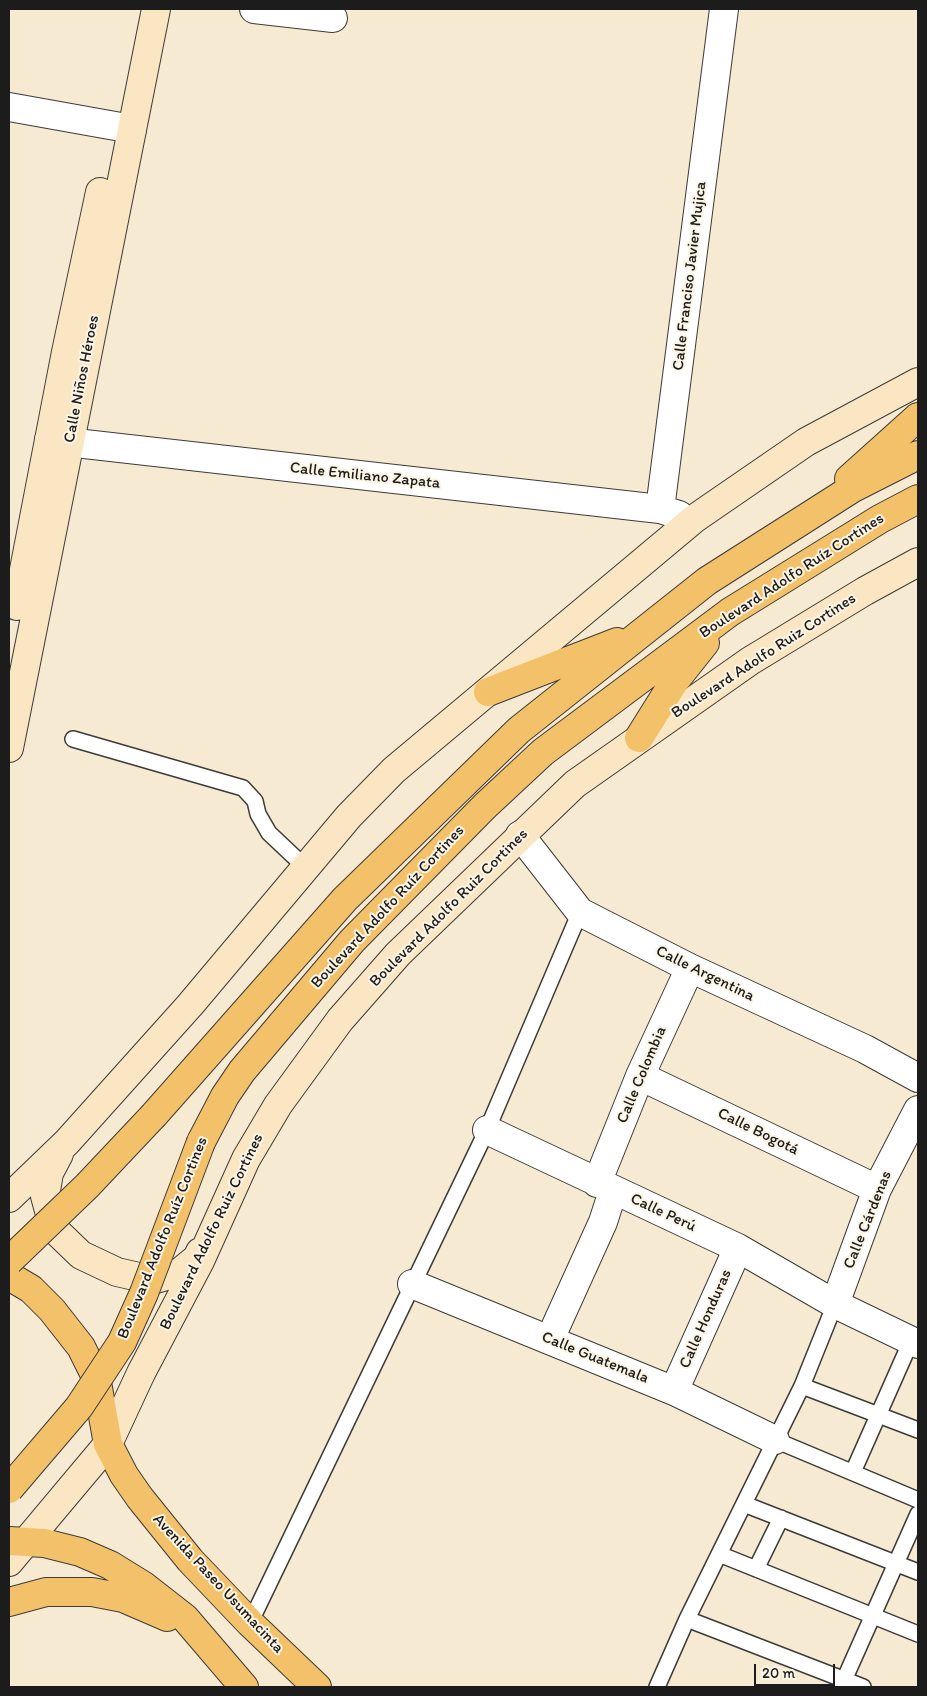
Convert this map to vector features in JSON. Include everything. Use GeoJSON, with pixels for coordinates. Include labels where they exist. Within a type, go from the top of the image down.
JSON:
{"type":"FeatureCollection","features":[{"type":"Feature","properties":{"kind":"main road","name":"Calle Niños Héroes"},"geometry":{"type":"LineString","coordinates":[[122,128],[136,9]]}},
{"type":"Feature","properties":{"kind":"main road","name":"Calle Niños Héroes"},"geometry":{"type":"LineString","coordinates":[[9,748],[59,441],[122,128],[156,9]]}},
{"type":"Feature","properties":{"kind":"main road"},"geometry":{"type":"LineString","coordinates":[[9,1198],[67,1142],[190,1005],[349,816],[394,770],[694,519],[806,442],[918,382]]}},
{"type":"Feature","properties":{"kind":"main road"},"geometry":{"type":"LineString","coordinates":[[805,518],[918,417]]}},
{"type":"Feature","properties":{"kind":"main road","name":"Calle Niños Héroes"},"geometry":{"type":"LineString","coordinates":[[9,648],[59,441]]}},
{"type":"Feature","properties":{"kind":"main road","name":"Boulevard Adolfo Ruíz Cortines"},"geometry":{"type":"LineString","coordinates":[[9,1261],[87,1186],[154,1115],[339,906],[404,840],[519,730],[707,581],[853,488],[918,455]]}},
{"type":"Feature","properties":{"kind":"main road","name":"Boulevard Adolfo Ruíz Cortines"},"geometry":{"type":"LineString","coordinates":[[9,1489],[79,1407],[122,1342],[144,1293],[201,1142],[225,1096],[259,1048],[352,941],[458,833],[543,752],[730,612],[880,519],[918,499]]}},
{"type":"Feature","properties":{"kind":"main road","name":"Boulevard Adolfo Ruiz Cortines"},"geometry":{"type":"LineString","coordinates":[[14,1549],[108,1444],[141,1373],[200,1262],[246,1159],[278,1105],[340,1020],[398,954],[575,784],[750,661],[865,591],[918,562]]}},
{"type":"Feature","properties":{"kind":"main road"},"geometry":{"type":"LineString","coordinates":[[639,738],[674,682],[730,612]]}},
{"type":"Feature","properties":{"kind":"main road"},"geometry":{"type":"LineString","coordinates":[[488,692],[642,633]]}},
{"type":"Feature","properties":{"kind":"main road"},"geometry":{"type":"LineString","coordinates":[[67,1142],[49,1173],[45,1196],[54,1229],[90,1260],[117,1272],[152,1280],[180,1272],[197,1258],[222,1213]]}},
{"type":"Feature","properties":{"kind":"main road","name":"Avenida Paseo Usumacinta"},"geometry":{"type":"LineString","coordinates":[[9,1276],[31,1289],[52,1310],[81,1347],[96,1377],[108,1444],[124,1475],[166,1532],[250,1623],[317,1687]]}},
{"type":"Feature","properties":{"kind":"main road"},"geometry":{"type":"LineString","coordinates":[[14,1549],[52,1545],[80,1552],[110,1565],[173,1607],[244,1687]]}},
{"type":"Feature","properties":{"kind":"main road"},"geometry":{"type":"LineString","coordinates":[[9,1602],[46,1592],[103,1594],[123,1598],[162,1614],[202,1638]]}},
{"type":"Feature","properties":{"kind":"street"},"geometry":{"type":"LineString","coordinates":[[254,9],[333,18]]}},
{"type":"Feature","properties":{"kind":"street","name":"Calle Franciso Javier Mujica"},"geometry":{"type":"LineString","coordinates":[[660,509],[724,9]]}},
{"type":"Feature","properties":{"kind":"street"},"geometry":{"type":"LineString","coordinates":[[9,107],[122,128]]}},
{"type":"Feature","properties":{"kind":"street","name":"Calle Emiliano Zapata"},"geometry":{"type":"LineString","coordinates":[[59,441],[660,509]]}},
{"type":"Feature","properties":{"kind":"street"},"geometry":{"type":"LineString","coordinates":[[660,509],[694,519]]}},
{"type":"Feature","properties":{"kind":"street","name":"Calle Argentina"},"geometry":{"type":"LineString","coordinates":[[520,835],[580,912],[690,968],[865,1048],[918,1078]]}},
{"type":"Feature","properties":{"kind":"street","name":"Calle Colombia"},"geometry":{"type":"LineString","coordinates":[[550,1339],[604,1222],[605,1187],[640,1076],[690,968]]}},
{"type":"Feature","properties":{"kind":"street","name":"Calle Bogotá"},"geometry":{"type":"LineString","coordinates":[[640,1076],[877,1189]]}},
{"type":"Feature","properties":{"kind":"street","name":"Calle Cárdenas"},"geometry":{"type":"LineString","coordinates":[[835,1304],[877,1189],[918,1110]]}},
{"type":"Feature","properties":{"kind":"street","name":"Calle Perú"},"geometry":{"type":"LineString","coordinates":[[487,1130],[738,1248],[835,1304],[915,1343]]}},
{"type":"Feature","properties":{"kind":"street","name":"Calle Honduras"},"geometry":{"type":"LineString","coordinates":[[674,1391],[738,1248]]}},
{"type":"Feature","properties":{"kind":"street","name":"Calle Guatemala"},"geometry":{"type":"LineString","coordinates":[[412,1284],[674,1391],[775,1440]]}},
{"type":"Feature","properties":{"kind":"lane"},"geometry":{"type":"LineString","coordinates":[[73,739],[243,788],[255,801],[258,814],[269,833],[305,867]]}},
{"type":"Feature","properties":{"kind":"lane"},"geometry":{"type":"LineString","coordinates":[[250,1623],[487,1130],[580,912]]}},
{"type":"Feature","properties":{"kind":"lane"},"geometry":{"type":"LineString","coordinates":[[663,1686],[687,1620],[802,1386],[835,1304]]}},
{"type":"Feature","properties":{"kind":"lane"},"geometry":{"type":"LineString","coordinates":[[853,1472],[878,1415],[915,1343]]}},
{"type":"Feature","properties":{"kind":"lane"},"geometry":{"type":"LineString","coordinates":[[802,1386],[918,1430]]}},
{"type":"Feature","properties":{"kind":"lane"},"geometry":{"type":"LineString","coordinates":[[775,1440],[918,1500]]}},
{"type":"Feature","properties":{"kind":"lane"},"geometry":{"type":"LineString","coordinates":[[744,1504],[918,1572]]}},
{"type":"Feature","properties":{"kind":"lane"},"geometry":{"type":"LineString","coordinates":[[843,1684],[918,1514]]}},
{"type":"Feature","properties":{"kind":"lane"},"geometry":{"type":"LineString","coordinates":[[756,1569],[780,1518]]}},
{"type":"Feature","properties":{"kind":"lane"},"geometry":{"type":"LineString","coordinates":[[719,1554],[918,1634]]}},
{"type":"Feature","properties":{"kind":"lane"},"geometry":{"type":"LineString","coordinates":[[687,1620],[843,1684],[863,1687]]}}]}
